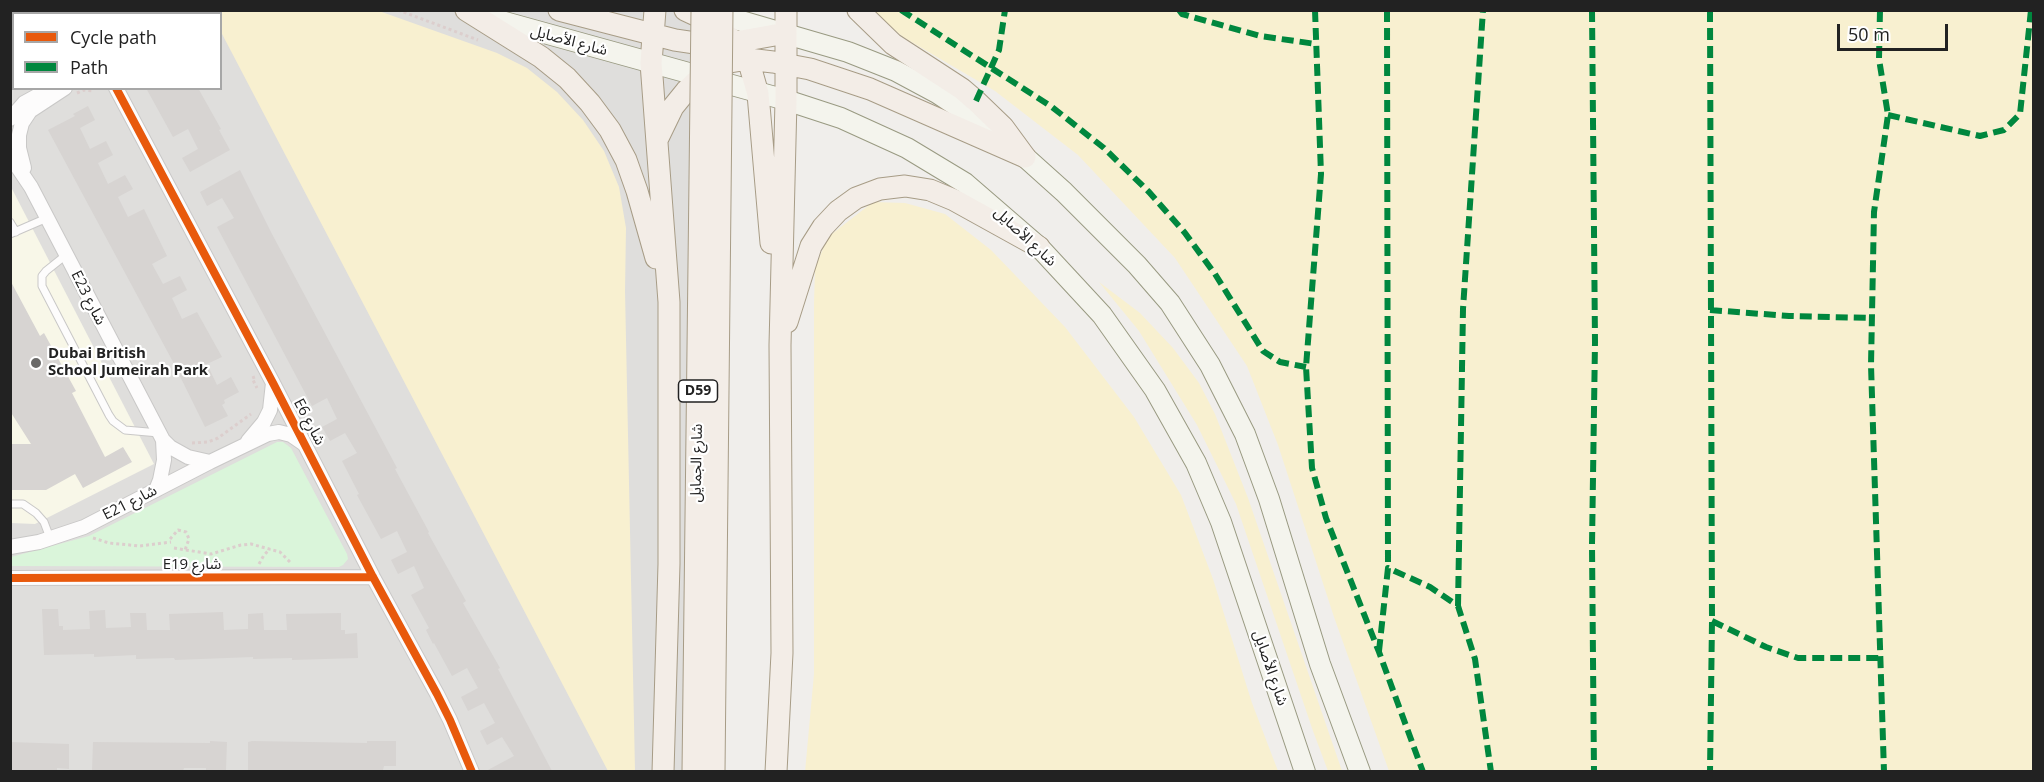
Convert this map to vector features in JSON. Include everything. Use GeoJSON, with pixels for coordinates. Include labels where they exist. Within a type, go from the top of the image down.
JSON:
{"type":"FeatureCollection","features":[{"type":"Feature","properties":{"kind":"main road"},"geometry":{"type":"LineString","coordinates":[[559,10],[831,76],[899,100],[976,137],[1025,157]]}},
{"type":"Feature","properties":{"kind":"main road","name":"D59"},"geometry":{"type":"LineString","coordinates":[[655,10],[651,63],[669,302],[669,564],[663,771]]}},
{"type":"Feature","properties":{"kind":"main road","name":"شارع الجمايل"},"geometry":{"type":"LineString","coordinates":[[714,771],[722,10]]}},
{"type":"Feature","properties":{"kind":"main road"},"geometry":{"type":"LineString","coordinates":[[776,771],[782,653],[780,345],[786,10]]}},
{"type":"Feature","properties":{"kind":"main road"},"geometry":{"type":"LineString","coordinates":[[858,10],[893,44],[976,100],[1003,127],[1025,157]]}},
{"type":"Feature","properties":{"kind":"main road"},"geometry":{"type":"LineString","coordinates":[[465,11],[541,57],[567,78],[610,130],[626,160],[637,191],[669,302]]}},
{"type":"Feature","properties":{"kind":"main road","name":"شارع الأصايل"},"geometry":{"type":"LineString","coordinates":[[465,11],[701,77],[756,88]]}},
{"type":"Feature","properties":{"kind":"main road"},"geometry":{"type":"LineString","coordinates":[[698,12],[786,33],[848,52],[896,71],[937,93],[978,120],[1025,157],[1064,192],[1137,265],[1170,303],[1210,365],[1245,434],[1320,664],[1360,771]]}},
{"type":"Feature","properties":{"kind":"main road"},"geometry":{"type":"LineString","coordinates":[[698,12],[732,52],[756,88],[780,345]]}},
{"type":"Feature","properties":{"kind":"main road","name":"شارع الجمايل"},"geometry":{"type":"LineString","coordinates":[[693,771],[698,12]]}},
{"type":"Feature","properties":{"kind":"main road"},"geometry":{"type":"LineString","coordinates":[[657,144],[663,124],[673,107],[701,77],[732,52],[786,33]]}},
{"type":"Feature","properties":{"kind":"main road"},"geometry":{"type":"LineString","coordinates":[[756,88],[786,100]]}},
{"type":"Feature","properties":{"kind":"main road","name":"شارع الأصايل"},"geometry":{"type":"LineString","coordinates":[[786,100],[841,118],[907,148],[965,183],[1039,247],[1102,315],[1155,390],[1196,463],[1221,522],[1305,771]]}},
{"type":"Feature","properties":{"kind":"main road"},"geometry":{"type":"LineString","coordinates":[[780,345],[812,246],[830,219],[856,198],[880,189],[905,186],[930,190],[954,200],[1039,247]]}},
{"type":"Feature","properties":{"kind":"street"},"geometry":{"type":"LineString","coordinates":[[10,119],[24,103],[47,90]]}},
{"type":"Feature","properties":{"kind":"street","name":"E6 شارع"},"geometry":{"type":"LineString","coordinates":[[117,90],[450,720],[472,771]]}},
{"type":"Feature","properties":{"kind":"street","name":"E23 شارع"},"geometry":{"type":"LineString","coordinates":[[31,187],[19,148],[22,123],[30,111],[67,92]]}},
{"type":"Feature","properties":{"kind":"street","name":"E23 شارع"},"geometry":{"type":"LineString","coordinates":[[10,156],[31,187],[161,437],[164,460],[156,490]]}},
{"type":"Feature","properties":{"kind":"street","name":"E21 شارع"},"geometry":{"type":"LineString","coordinates":[[245,444],[264,422],[270,410],[273,383]]}},
{"type":"Feature","properties":{"kind":"street","name":"E21 شارع"},"geometry":{"type":"LineString","coordinates":[[10,547],[84,527],[245,444],[268,435],[279,432],[291,435],[306,446]]}},
{"type":"Feature","properties":{"kind":"street","name":"E23 شارع"},"geometry":{"type":"LineString","coordinates":[[161,437],[188,458],[210,462]]}},
{"type":"Feature","properties":{"kind":"street","name":"E19 شارع"},"geometry":{"type":"LineString","coordinates":[[10,578],[373,577]]}},
{"type":"Feature","properties":{"kind":"lane"},"geometry":{"type":"LineString","coordinates":[[10,30],[12,42]]}},
{"type":"Feature","properties":{"kind":"lane"},"geometry":{"type":"LineString","coordinates":[[10,222],[13,233],[47,218]]}},
{"type":"Feature","properties":{"kind":"lane"},"geometry":{"type":"LineString","coordinates":[[66,255],[46,271],[41,281],[98,395],[118,426],[161,437]]}},
{"type":"Feature","properties":{"kind":"lane"},"geometry":{"type":"LineString","coordinates":[[10,504],[23,504],[36,513],[44,522],[50,538]]}},
{"type":"Feature","properties":{"kind":"path"},"geometry":{"type":"LineString","coordinates":[[398,10],[484,42]]}},
{"type":"Feature","properties":{"kind":"path"},"geometry":{"type":"LineString","coordinates":[[67,92],[84,90]]}},
{"type":"Feature","properties":{"kind":"path"},"geometry":{"type":"LineString","coordinates":[[261,396],[252,378],[266,370]]}},
{"type":"Feature","properties":{"kind":"path"},"geometry":{"type":"LineString","coordinates":[[188,458],[190,442],[208,442],[218,438],[258,407]]}},
{"type":"Feature","properties":{"kind":"path"},"geometry":{"type":"LineString","coordinates":[[84,527],[89,536],[109,543],[140,546],[170,540],[178,530],[186,532],[189,539],[185,550]]}},
{"type":"Feature","properties":{"kind":"path"},"geometry":{"type":"LineString","coordinates":[[174,548],[211,554],[241,544],[261,545],[280,552],[289,559],[296,578]]}},
{"type":"Feature","properties":{"kind":"shaded area"},"geometry":{"type":"Polygon","coordinates":[[[10,11],[722,11],[718,771],[11,771],[10,11]]]}},
{"type":"Feature","properties":{"kind":"shaded area"},"geometry":{"type":"Polygon","coordinates":[[[10,185],[154,464],[35,524],[11,523],[10,185]]]}},
{"type":"Feature","properties":{"kind":"sand"},"geometry":{"type":"Polygon","coordinates":[[[379,11],[497,53],[527,68],[557,92],[583,120],[604,151],[619,187],[626,228],[625,291],[635,771],[608,771],[222,34],[222,12],[210,12],[379,11]]]}},
{"type":"Feature","properties":{"kind":"sand"},"geometry":{"type":"Polygon","coordinates":[[[873,11],[2033,11],[2033,771],[1389,771],[1334,617],[1278,445],[1247,366],[1175,258],[1078,155],[995,91],[903,37],[873,11]]]}},
{"type":"Feature","properties":{"kind":"sand"},"geometry":{"type":"Polygon","coordinates":[[[873,202],[905,203],[945,214],[991,250],[1065,327],[1134,417],[1181,495],[1213,579],[1252,703],[1278,771],[805,772],[814,674],[815,268],[828,237],[873,202]]]}},
{"type":"Feature","properties":{"kind":"sand"},"geometry":{"type":"Polygon","coordinates":[[[1099,282],[1140,313],[1173,348],[1199,383],[1215,414],[1248,498],[1342,771],[1328,771],[1236,504],[1197,425],[1139,331],[1099,282]]]}},
{"type":"Feature","properties":{"kind":"green space"},"geometry":{"type":"Polygon","coordinates":[[[277,442],[283,442],[291,448],[347,554],[348,559],[343,565],[339,567],[11,566],[11,557],[89,536],[277,442]]]}},
{"type":"Feature","properties":{"kind":"building"},"geometry":{"type":"Polygon","coordinates":[[[147,90],[199,90],[230,150],[190,172],[182,158],[198,149],[188,129],[173,137],[147,90]]]}},
{"type":"Feature","properties":{"kind":"building"},"geometry":{"type":"Polygon","coordinates":[[[88,106],[95,120],[80,128],[90,149],[106,141],[113,155],[98,163],[108,184],[125,175],[133,189],[118,197],[128,217],[144,209],[167,256],[152,264],[163,284],[180,276],[187,290],[172,298],[182,319],[197,312],[222,357],[207,364],[217,385],[231,377],[239,392],[224,400],[225,403],[222,405],[228,416],[205,427],[172,360],[48,130],[75,116],[73,114],[88,106]]]}},
{"type":"Feature","properties":{"kind":"building"},"geometry":{"type":"Polygon","coordinates":[[[240,170],[397,468],[395,469],[428,533],[466,601],[463,603],[500,668],[498,669],[552,771],[486,771],[514,756],[502,737],[487,745],[480,731],[495,723],[484,703],[468,711],[461,697],[478,688],[467,668],[452,676],[433,644],[426,630],[429,628],[411,595],[424,588],[414,566],[398,574],[391,560],[407,552],[397,531],[381,539],[342,461],[357,453],[345,433],[330,441],[322,427],[337,419],[327,398],[312,406],[217,227],[234,218],[222,198],[207,206],[200,192],[240,170]]]}},
{"type":"Feature","properties":{"kind":"building","name":"Dubai British School Jumeirah Park"},"geometry":{"type":"Polygon","coordinates":[[[10,280],[40,336],[44,333],[76,391],[72,393],[105,457],[123,447],[132,462],[83,488],[75,474],[46,490],[10,490],[10,444],[31,444],[10,411],[10,280]]]}},
{"type":"Feature","properties":{"kind":"building"},"geometry":{"type":"Polygon","coordinates":[[[42,609],[58,609],[59,626],[63,626],[63,630],[90,629],[89,611],[105,610],[106,628],[131,627],[130,613],[146,613],[147,630],[170,630],[169,614],[223,612],[224,630],[248,629],[248,614],[263,613],[264,630],[287,630],[286,614],[341,613],[341,630],[345,630],[345,634],[357,633],[358,658],[292,660],[292,658],[253,659],[253,657],[175,660],[174,658],[136,659],[136,655],[94,657],[94,654],[44,655],[42,609]]]}},
{"type":"Feature","properties":{"kind":"building"},"geometry":{"type":"Polygon","coordinates":[[[210,741],[227,742],[226,770],[206,771],[206,768],[184,768],[183,771],[92,771],[93,742],[210,743],[210,741]]]}},
{"type":"Feature","properties":{"kind":"building"},"geometry":{"type":"Polygon","coordinates":[[[367,741],[396,741],[396,766],[384,766],[380,771],[248,771],[248,742],[367,743],[367,741]]]}},
{"type":"Feature","properties":{"kind":"building"},"geometry":{"type":"Polygon","coordinates":[[[10,742],[69,744],[69,769],[10,771],[10,742]]]}},
{"type":"Feature","properties":{"kind":"marked path"},"geometry":{"type":"LineString","coordinates":[[901,10],[1052,107],[1104,148],[1149,192],[1185,233],[1215,274],[1263,351],[1280,362],[1306,367]]}},
{"type":"Feature","properties":{"kind":"marked path"},"geometry":{"type":"LineString","coordinates":[[976,101],[999,50],[1005,10]]}},
{"type":"Feature","properties":{"kind":"marked path"},"geometry":{"type":"LineString","coordinates":[[1179,10],[1182,14],[1260,36],[1316,44]]}},
{"type":"Feature","properties":{"kind":"marked path"},"geometry":{"type":"LineString","coordinates":[[1315,10],[1321,174],[1306,367],[1312,468],[1326,518],[1423,772]]}},
{"type":"Feature","properties":{"kind":"marked path"},"geometry":{"type":"LineString","coordinates":[[1387,10],[1388,568]]}},
{"type":"Feature","properties":{"kind":"marked path"},"geometry":{"type":"LineString","coordinates":[[1458,606],[1463,309],[1483,10]]}},
{"type":"Feature","properties":{"kind":"marked path"},"geometry":{"type":"LineString","coordinates":[[1592,10],[1595,342],[1592,545],[1594,772]]}},
{"type":"Feature","properties":{"kind":"marked path"},"geometry":{"type":"LineString","coordinates":[[1710,10],[1712,621],[1710,772]]}},
{"type":"Feature","properties":{"kind":"marked path"},"geometry":{"type":"LineString","coordinates":[[1880,10],[1879,59],[1888,115],[1874,212],[1871,365],[1884,772]]}},
{"type":"Feature","properties":{"kind":"marked path"},"geometry":{"type":"LineString","coordinates":[[1888,115],[1980,136],[2004,130],[2020,114],[2031,10]]}},
{"type":"Feature","properties":{"kind":"marked path"},"geometry":{"type":"LineString","coordinates":[[1710,310],[1789,316],[1872,318]]}},
{"type":"Feature","properties":{"kind":"marked path"},"geometry":{"type":"LineString","coordinates":[[1379,651],[1388,568],[1430,587],[1458,606],[1475,659],[1491,772]]}},
{"type":"Feature","properties":{"kind":"marked path"},"geometry":{"type":"LineString","coordinates":[[1712,621],[1766,647],[1798,658],[1880,658]]}},
{"type":"Feature","properties":{"kind":"cycle path"},"geometry":{"type":"LineString","coordinates":[[117,90],[437,694],[472,772]]}},
{"type":"Feature","properties":{"kind":"cycle path"},"geometry":{"type":"LineString","coordinates":[[10,578],[373,577]]}},
{"type":"Feature","properties":{"kind":"place","name":"Dubai British School Jumeirah Park"},"geometry":{"type":"Point","coordinates":[36,363]}}]}
